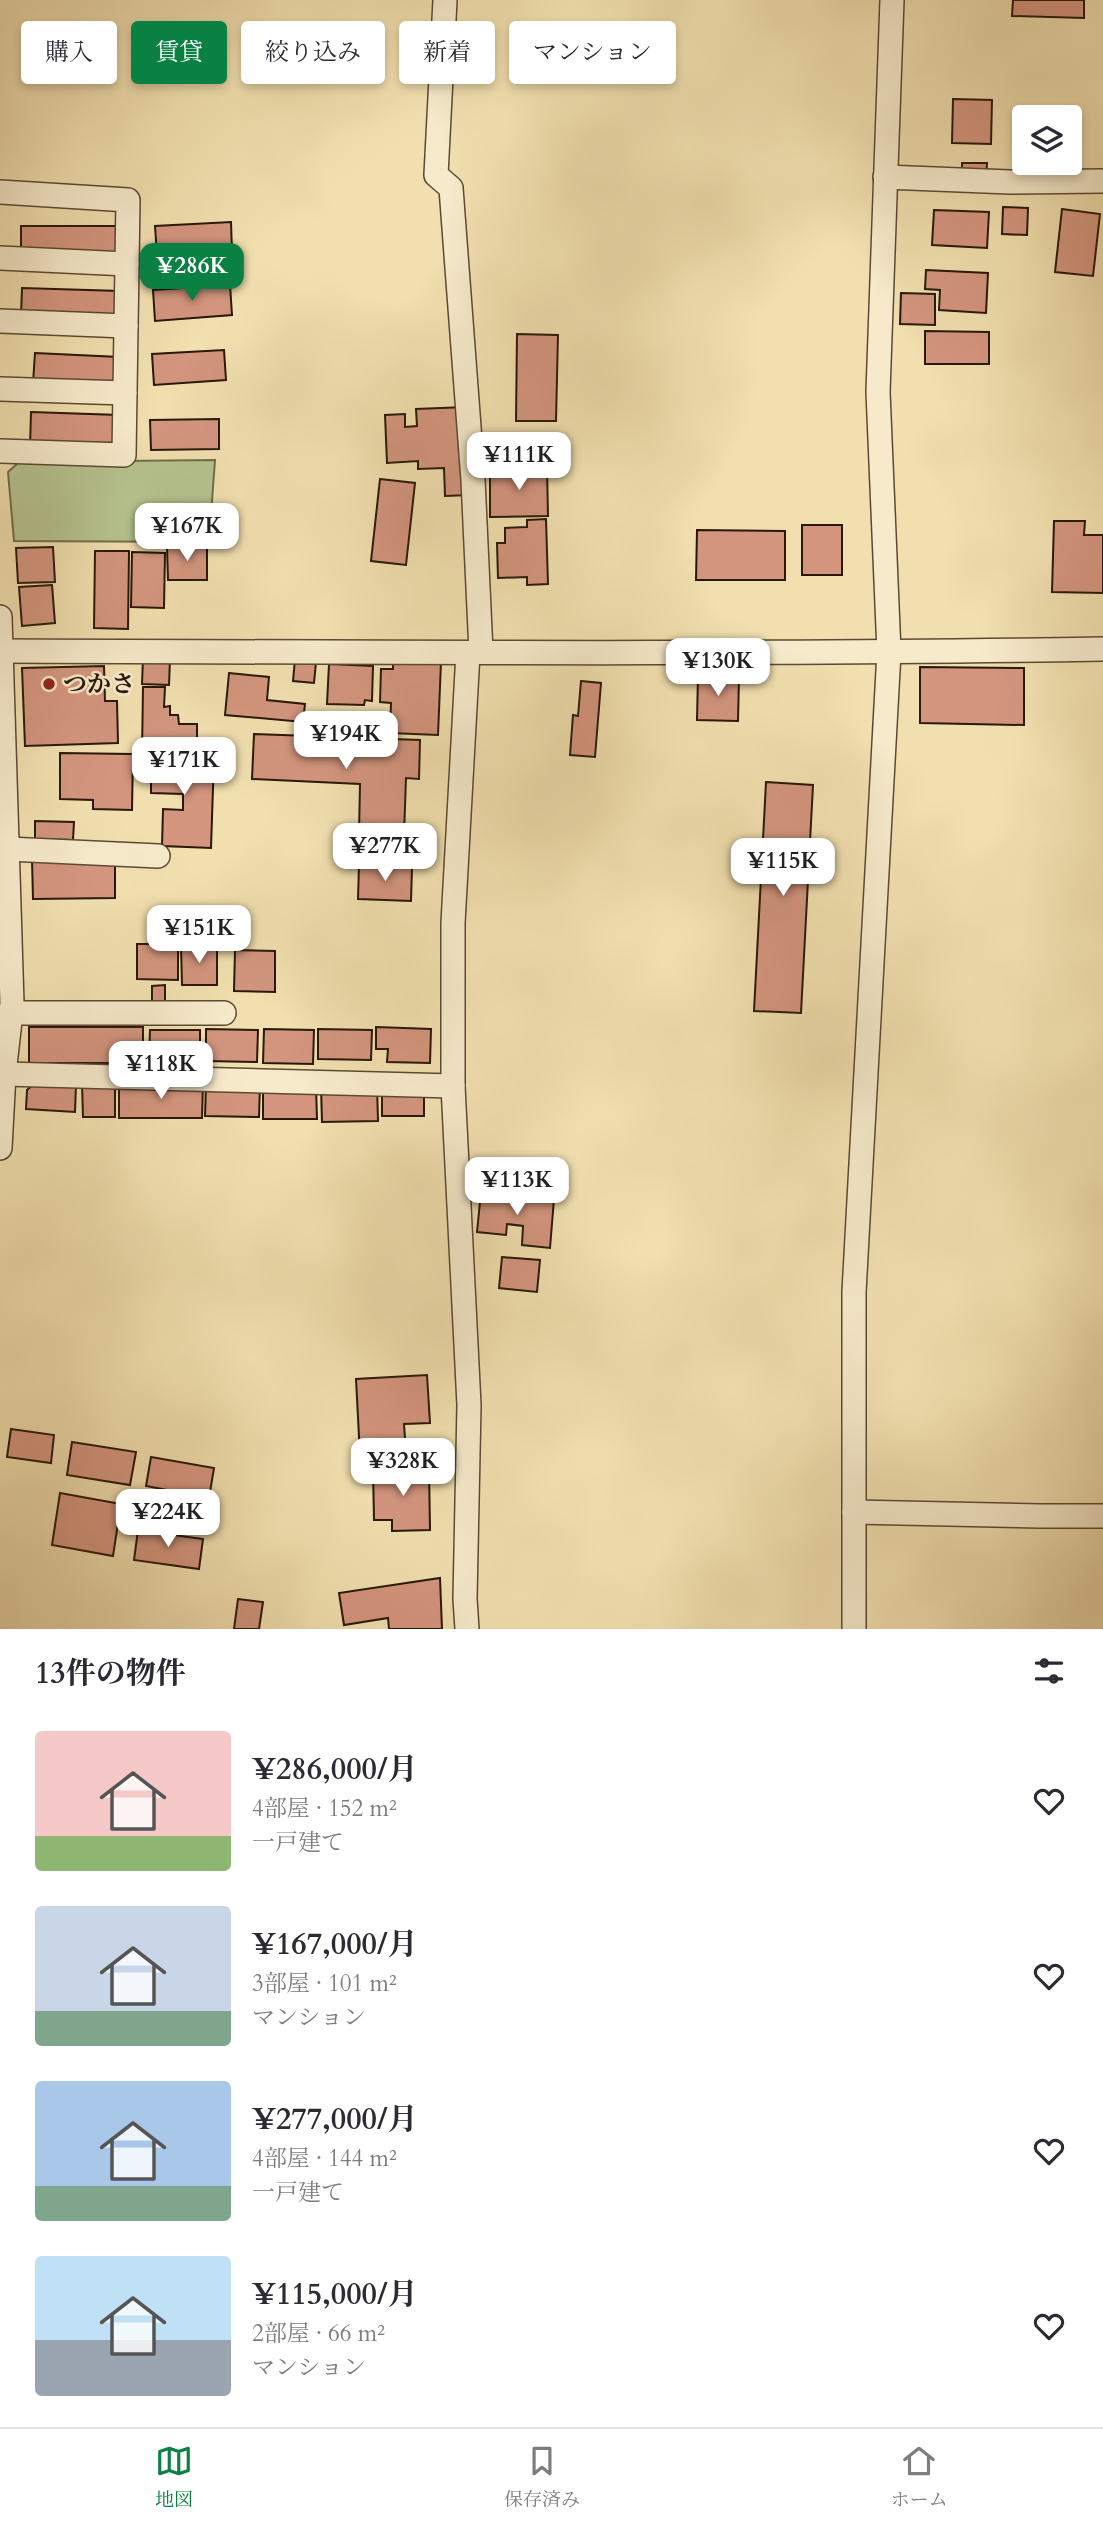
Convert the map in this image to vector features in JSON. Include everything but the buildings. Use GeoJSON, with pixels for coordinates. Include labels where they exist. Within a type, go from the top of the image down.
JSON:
{"type":"FeatureCollection","features":[{"type":"Feature","properties":{"kind":"street"},"geometry":{"type":"LineString","coordinates":[[445,0],[436,175],[452,188],[473,481],[475,652],[453,923],[453,1086],[468,1405],[465,1599],[467,1629]]}},
{"type":"Feature","properties":{"kind":"street"},"geometry":{"type":"LineString","coordinates":[[854,1629],[854,1293],[888,652],[877,392],[892,0]]}},
{"type":"Feature","properties":{"kind":"street"},"geometry":{"type":"LineString","coordinates":[[885,177],[1103,181]]}},
{"type":"Feature","properties":{"kind":"street"},"geometry":{"type":"LineString","coordinates":[[0,192],[128,200],[124,455],[0,451]]}},
{"type":"Feature","properties":{"kind":"street"},"geometry":{"type":"LineString","coordinates":[[0,258],[127,264]]}},
{"type":"Feature","properties":{"kind":"street"},"geometry":{"type":"LineString","coordinates":[[0,321],[126,326]]}},
{"type":"Feature","properties":{"kind":"street"},"geometry":{"type":"LineString","coordinates":[[0,389],[125,393]]}},
{"type":"Feature","properties":{"kind":"street"},"geometry":{"type":"LineString","coordinates":[[0,617],[11,1013],[0,1147]]}},
{"type":"Feature","properties":{"kind":"street"},"geometry":{"type":"LineString","coordinates":[[1,651],[888,652],[1103,649]]}},
{"type":"Feature","properties":{"kind":"street"},"geometry":{"type":"LineString","coordinates":[[8,849],[158,856]]}},
{"type":"Feature","properties":{"kind":"street"},"geometry":{"type":"LineString","coordinates":[[11,1013],[224,1013]]}},
{"type":"Feature","properties":{"kind":"street"},"geometry":{"type":"LineString","coordinates":[[4,1074],[453,1086]]}},
{"type":"Feature","properties":{"kind":"street"},"geometry":{"type":"LineString","coordinates":[[854,1511],[1103,1516]]}},
{"type":"Feature","properties":{"kind":"green space"},"geometry":{"type":"Polygon","coordinates":[[[215,460],[209,542],[14,541],[8,472],[19,462],[215,460]]]}},
{"type":"Feature","properties":{"kind":"place","name":"つかさ"},"geometry":{"type":"Point","coordinates":[49,684]}}]}
